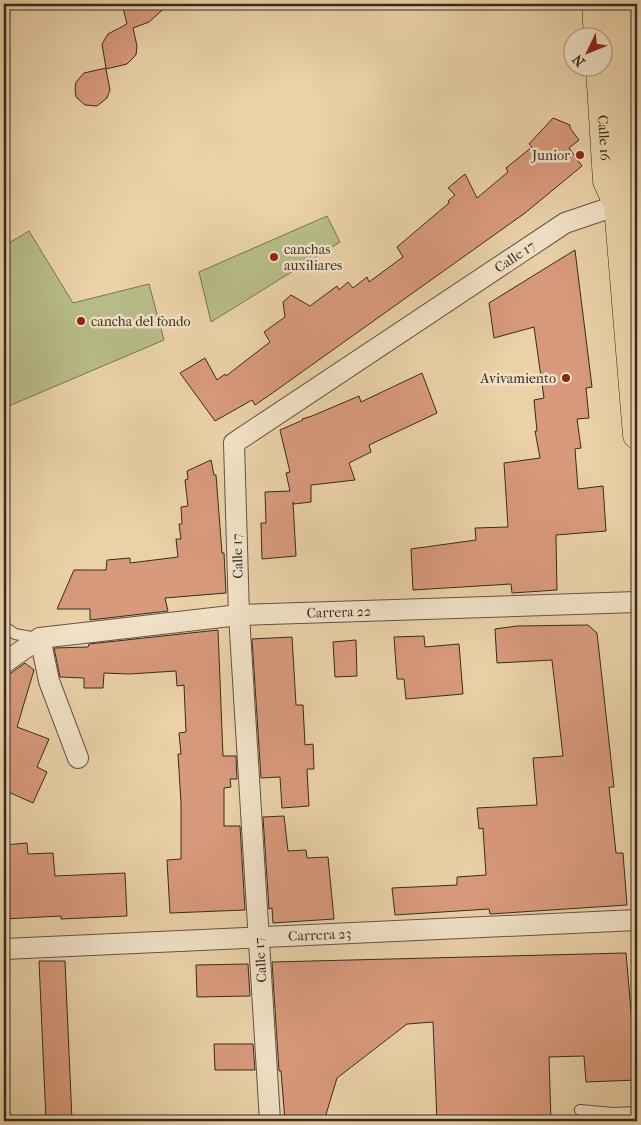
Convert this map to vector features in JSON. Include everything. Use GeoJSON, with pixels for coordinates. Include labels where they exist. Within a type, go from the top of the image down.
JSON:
{"type":"FeatureCollection","features":[{"type":"Feature","properties":{"kind":"highway"},"geometry":{"type":"LineString","coordinates":[[596,4],[597,28]]}},
{"type":"Feature","properties":{"kind":"highway","name":"Calle 16"},"geometry":{"type":"LineString","coordinates":[[622,4],[629,111],[631,179],[628,203],[637,435]]}},
{"type":"Feature","properties":{"kind":"highway","name":"Calle 16"},"geometry":{"type":"LineString","coordinates":[[601,78],[607,181],[628,203]]}},
{"type":"Feature","properties":{"kind":"street","name":"Calle 17"},"geometry":{"type":"LineString","coordinates":[[270,1121],[239,616],[234,443],[565,223],[628,203]]}},
{"type":"Feature","properties":{"kind":"street","name":"Carrera 22"},"geometry":{"type":"LineString","coordinates":[[40,638],[239,616],[637,602]]}},
{"type":"Feature","properties":{"kind":"street"},"geometry":{"type":"LineString","coordinates":[[4,663],[40,638],[48,681],[78,758]]}},
{"type":"Feature","properties":{"kind":"street","name":"Carrera 23"},"geometry":{"type":"LineString","coordinates":[[4,949],[637,920]]}},
{"type":"Feature","properties":{"kind":"lane"},"geometry":{"type":"LineString","coordinates":[[4,626],[15,634],[40,638]]}},
{"type":"Feature","properties":{"kind":"lane"},"geometry":{"type":"LineString","coordinates":[[580,1110],[613,1113],[637,1112]]}},
{"type":"Feature","properties":{"kind":"green space","name":"canchas auxiliares"},"geometry":{"type":"Polygon","coordinates":[[[327,216],[340,242],[211,322],[199,272],[327,216]]]}},
{"type":"Feature","properties":{"kind":"green space","name":"cancha del fondo"},"geometry":{"type":"Polygon","coordinates":[[[29,231],[73,303],[149,284],[164,340],[4,408],[4,246],[29,231]]]}},
{"type":"Feature","properties":{"kind":"building"},"geometry":{"type":"Polygon","coordinates":[[[122,4],[169,4],[149,22],[133,28],[137,46],[136,55],[127,64],[106,69],[110,90],[107,98],[97,106],[85,105],[76,97],[76,82],[84,73],[106,68],[102,44],[108,34],[127,24],[122,4]]]}},
{"type":"Feature","properties":{"kind":"building"},"geometry":{"type":"Polygon","coordinates":[[[553,118],[570,125],[570,128],[579,140],[569,148],[582,166],[525,213],[271,394],[255,405],[252,400],[215,421],[180,373],[205,358],[217,380],[225,374],[226,376],[270,342],[264,332],[285,317],[283,302],[291,295],[310,306],[337,286],[339,290],[348,282],[353,288],[367,277],[369,282],[403,257],[397,247],[449,203],[448,201],[455,195],[448,188],[465,174],[477,198],[508,172],[506,168],[532,147],[529,144],[553,118]]]}},
{"type":"Feature","properties":{"kind":"building"},"geometry":{"type":"Polygon","coordinates":[[[575,250],[592,387],[586,388],[589,418],[577,419],[581,448],[575,449],[578,489],[603,486],[606,531],[556,535],[557,590],[512,593],[511,584],[413,590],[411,549],[476,540],[475,528],[508,527],[504,463],[540,458],[535,431],[537,431],[534,400],[544,398],[534,327],[494,338],[489,303],[575,250]]]}},
{"type":"Feature","properties":{"kind":"building"},"geometry":{"type":"Polygon","coordinates":[[[422,373],[437,413],[369,445],[371,452],[349,463],[355,480],[311,485],[311,502],[294,504],[293,502],[296,556],[262,559],[261,523],[266,523],[265,492],[290,491],[286,473],[290,472],[280,430],[359,396],[361,402],[422,373]]]}},
{"type":"Feature","properties":{"kind":"building"},"geometry":{"type":"Polygon","coordinates":[[[211,460],[214,475],[216,475],[226,593],[165,598],[168,611],[90,620],[90,609],[57,609],[74,570],[106,570],[107,560],[130,558],[130,563],[178,557],[176,539],[181,539],[179,524],[182,524],[181,507],[188,506],[185,480],[188,479],[187,471],[211,460]]]}},
{"type":"Feature","properties":{"kind":"building"},"geometry":{"type":"Polygon","coordinates":[[[588,625],[597,633],[614,787],[609,787],[616,853],[623,853],[627,905],[490,914],[489,909],[395,915],[392,888],[457,885],[457,877],[486,875],[483,828],[479,829],[477,808],[537,805],[533,758],[563,756],[552,660],[497,663],[495,629],[517,626],[588,625]]]}},
{"type":"Feature","properties":{"kind":"building"},"geometry":{"type":"Polygon","coordinates":[[[218,630],[223,756],[236,756],[237,779],[230,779],[231,787],[224,788],[224,826],[240,826],[245,910],[170,913],[167,860],[181,859],[181,803],[178,754],[181,754],[179,733],[186,732],[184,685],[177,686],[176,671],[129,674],[104,673],[103,688],[84,688],[84,678],[60,677],[54,648],[88,647],[89,644],[218,630]]]}},
{"type":"Feature","properties":{"kind":"building"},"geometry":{"type":"Polygon","coordinates":[[[424,636],[425,647],[459,644],[463,694],[406,699],[404,679],[397,679],[394,637],[424,636]]]}},
{"type":"Feature","properties":{"kind":"building"},"geometry":{"type":"Polygon","coordinates":[[[292,637],[296,705],[303,705],[305,745],[313,744],[314,769],[307,769],[309,806],[282,808],[280,777],[261,778],[252,639],[292,637]]]}},
{"type":"Feature","properties":{"kind":"building"},"geometry":{"type":"Polygon","coordinates":[[[356,640],[357,676],[335,677],[333,642],[356,640]]]}},
{"type":"Feature","properties":{"kind":"building"},"geometry":{"type":"Polygon","coordinates":[[[25,663],[34,670],[17,727],[49,739],[37,767],[47,772],[33,803],[4,790],[4,675],[11,673],[25,663]]]}},
{"type":"Feature","properties":{"kind":"building"},"geometry":{"type":"Polygon","coordinates":[[[284,816],[288,851],[306,850],[307,858],[328,857],[334,919],[273,923],[272,908],[269,909],[263,817],[284,816]]]}},
{"type":"Feature","properties":{"kind":"building"},"geometry":{"type":"Polygon","coordinates":[[[27,843],[28,854],[53,853],[55,876],[125,873],[127,916],[61,919],[61,916],[4,919],[4,845],[27,843]]]}},
{"type":"Feature","properties":{"kind":"building"},"geometry":{"type":"Polygon","coordinates":[[[626,953],[637,1080],[586,1082],[584,1056],[549,1057],[551,1121],[437,1121],[433,1022],[407,1024],[337,1078],[324,1121],[285,1121],[281,1071],[279,1071],[272,962],[626,953]]]}},
{"type":"Feature","properties":{"kind":"building"},"geometry":{"type":"Polygon","coordinates":[[[39,961],[65,961],[72,1121],[46,1121],[39,961]]]}},
{"type":"Feature","properties":{"kind":"building"},"geometry":{"type":"Polygon","coordinates":[[[248,964],[250,996],[197,997],[196,965],[248,964]]]}},
{"type":"Feature","properties":{"kind":"building"},"geometry":{"type":"Polygon","coordinates":[[[214,1044],[253,1044],[255,1070],[215,1070],[214,1044]]]}},
{"type":"Feature","properties":{"kind":"place","name":"Junior"},"geometry":{"type":"Point","coordinates":[580,155]}},
{"type":"Feature","properties":{"kind":"place","name":"canchas auxiliares"},"geometry":{"type":"Point","coordinates":[274,257]}},
{"type":"Feature","properties":{"kind":"place","name":"cancha del fondo"},"geometry":{"type":"Point","coordinates":[81,321]}},
{"type":"Feature","properties":{"kind":"place","name":"Avivamiento"},"geometry":{"type":"Point","coordinates":[566,378]}}]}
